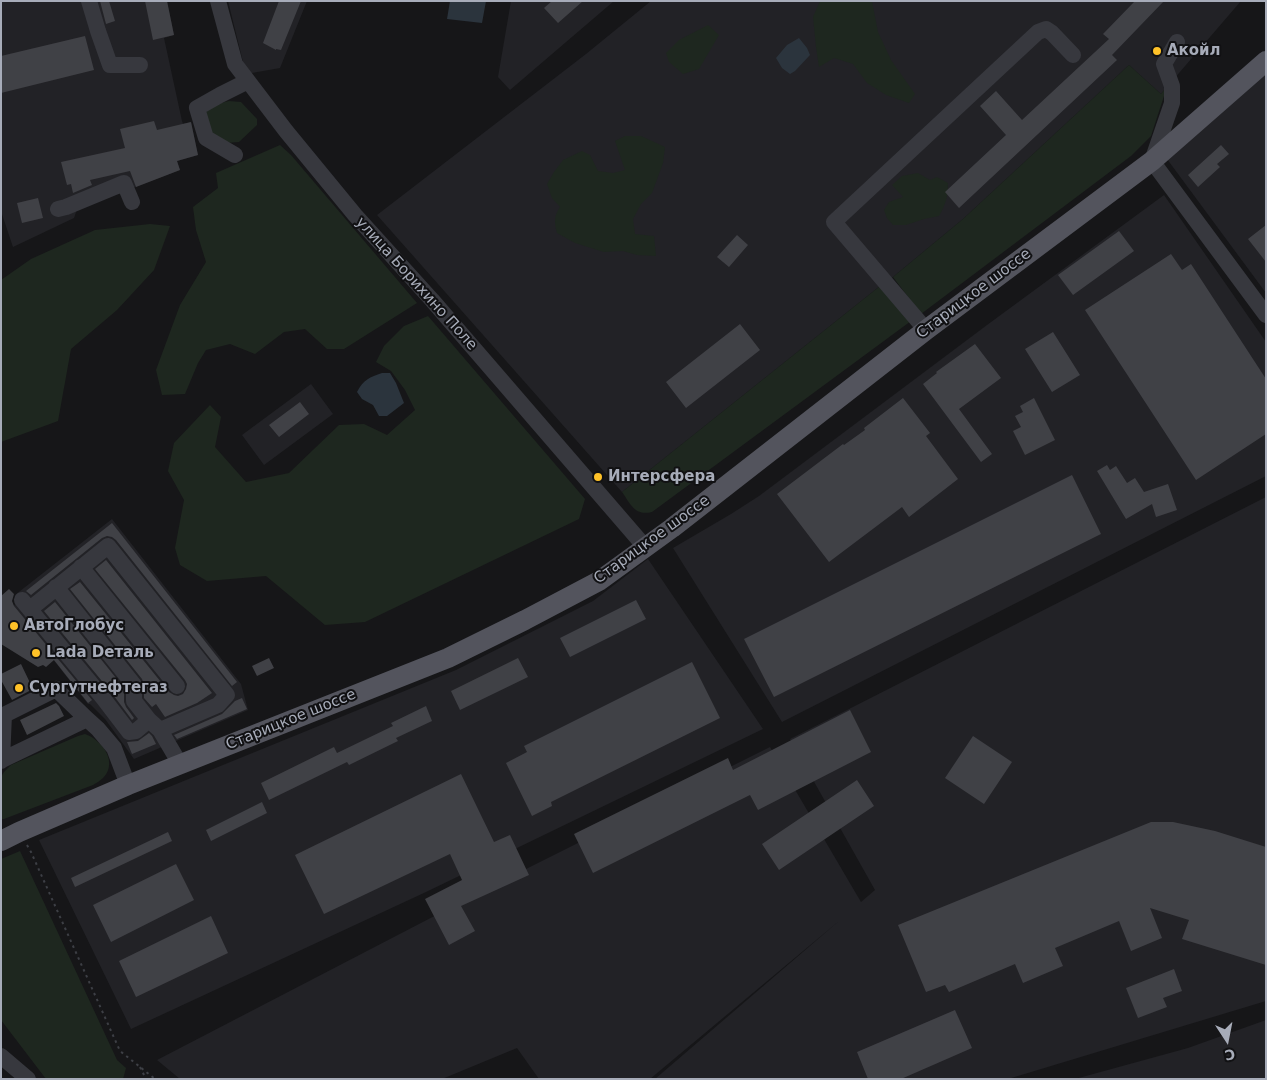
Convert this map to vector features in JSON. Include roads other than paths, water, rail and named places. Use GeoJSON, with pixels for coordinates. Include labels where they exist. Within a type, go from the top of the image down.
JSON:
{"type":"FeatureCollection","features":[{"type":"Feature","properties":{"kind":"main road","name":"Старицкое шоссе"},"geometry":{"type":"LineString","coordinates":[[10,837],[128,785],[448,658],[599,581],[646,548],[926,330],[1152,161],[1266,61]]}},
{"type":"Feature","properties":{"kind":"street"},"geometry":{"type":"LineString","coordinates":[[89,1],[110,65],[140,65]]}},
{"type":"Feature","properties":{"kind":"street","name":"улица Борихино Поле"},"geometry":{"type":"LineString","coordinates":[[218,1],[235,64],[286,131],[356,215],[646,548]]}},
{"type":"Feature","properties":{"kind":"street"},"geometry":{"type":"LineString","coordinates":[[926,330],[834,222],[1038,32],[1046,29],[1074,55]]}},
{"type":"Feature","properties":{"kind":"street"},"geometry":{"type":"LineString","coordinates":[[1177,42],[1164,64],[1172,86],[1172,104],[1152,161],[1266,316]]}},
{"type":"Feature","properties":{"kind":"street"},"geometry":{"type":"LineString","coordinates":[[234,155],[206,138],[197,108],[248,81]]}},
{"type":"Feature","properties":{"kind":"street"},"geometry":{"type":"LineString","coordinates":[[58,209],[124,183],[132,202]]}},
{"type":"Feature","properties":{"kind":"street"},"geometry":{"type":"LineString","coordinates":[[108,546],[227,695],[218,705],[128,732],[103,698],[26,604],[56,587],[81,567],[108,546]]}},
{"type":"Feature","properties":{"kind":"street"},"geometry":{"type":"LineString","coordinates":[[81,567],[177,686]]}},
{"type":"Feature","properties":{"kind":"street"},"geometry":{"type":"LineString","coordinates":[[56,587],[134,685],[134,701],[154,725],[180,764]]}},
{"type":"Feature","properties":{"kind":"street"},"geometry":{"type":"LineString","coordinates":[[87,720],[2,761],[2,713],[56,689],[98,729],[114,748],[128,785]]}},
{"type":"Feature","properties":{"kind":"street"},"geometry":{"type":"LineString","coordinates":[[1,1056],[28,1079]]}},
{"type":"Feature","properties":{"kind":"place","name":"Акойл"},"geometry":{"type":"Point","coordinates":[1157,51]}},
{"type":"Feature","properties":{"kind":"place","name":"Интерсфера"},"geometry":{"type":"Point","coordinates":[598,477]}},
{"type":"Feature","properties":{"kind":"place","name":"АвтоГлобус"},"geometry":{"type":"Point","coordinates":[14,626]}},
{"type":"Feature","properties":{"kind":"place","name":"Lada Dеталь"},"geometry":{"type":"Point","coordinates":[36,653]}},
{"type":"Feature","properties":{"kind":"place","name":"Сургутнефтегаз"},"geometry":{"type":"Point","coordinates":[19,688]}}]}
